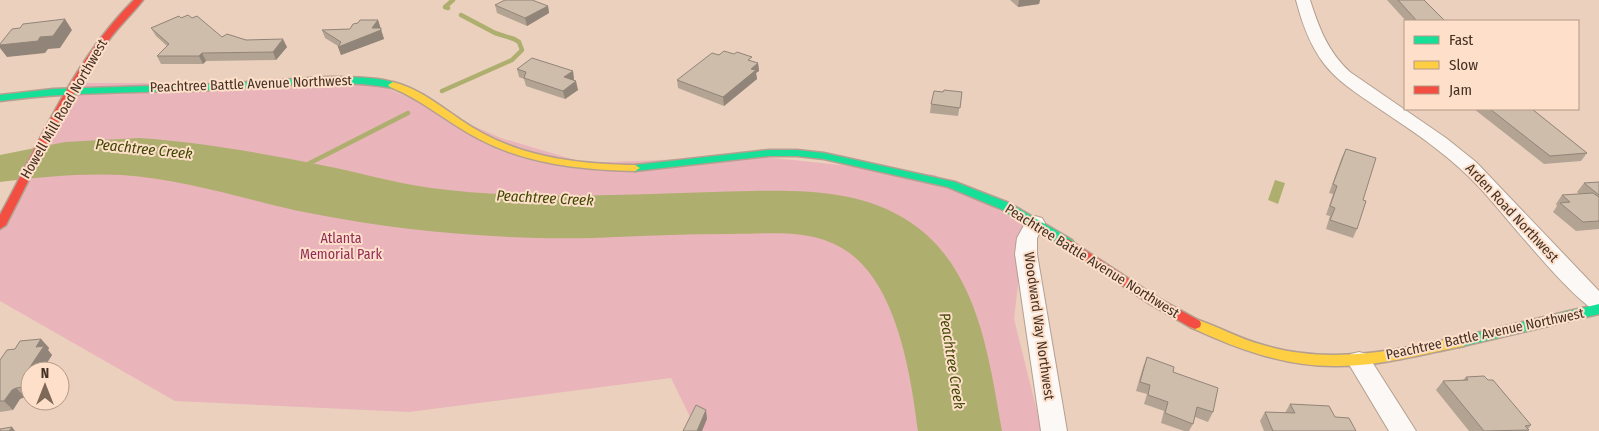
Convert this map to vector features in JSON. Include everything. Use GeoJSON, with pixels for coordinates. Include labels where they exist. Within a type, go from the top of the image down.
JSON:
{"type":"FeatureCollection","features":[{"type":"Feature","properties":{"kind":"street","name":"Howell Mill Road Northwest"},"geometry":{"type":"LineString","coordinates":[[0,224],[60,112],[75,90],[104,38],[124,14],[139,0]]}},
{"type":"Feature","properties":{"kind":"street","name":"Arden Road Northwest"},"geometry":{"type":"LineString","coordinates":[[1302,0],[1323,52],[1337,69],[1467,164],[1498,194],[1581,287],[1599,304]]}},
{"type":"Feature","properties":{"kind":"street","name":"Peachtree Battle Avenue Northwest"},"geometry":{"type":"LineString","coordinates":[[0,98],[45,91],[197,88],[332,79],[371,81],[394,86],[418,95],[492,141],[552,159],[598,167],[646,168],[687,165],[771,152],[812,154],[952,184],[993,200],[1035,223],[1157,303],[1215,334],[1253,348],[1288,357],[1326,361],[1359,361],[1448,344],[1599,309]]}},
{"type":"Feature","properties":{"kind":"street","name":"Woodward Way Northwest"},"geometry":{"type":"LineString","coordinates":[[1035,223],[1028,238],[1026,254],[1054,431]]}},
{"type":"Feature","properties":{"kind":"street"},"geometry":{"type":"LineString","coordinates":[[1359,361],[1403,431]]}},
{"type":"Feature","properties":{"kind":"green space","name":"Atlanta Memorial Park"},"geometry":{"type":"Polygon","coordinates":[[[85,83],[375,83],[501,138],[585,163],[754,156],[935,175],[1025,225],[1014,319],[1042,431],[697,431],[671,378],[409,412],[175,401],[0,301],[0,230],[85,83]]]}},
{"type":"Feature","properties":{"kind":"water","name":"Peachtree Creek"},"geometry":{"type":"Polygon","coordinates":[[[139,138],[230,148],[417,186],[471,192],[511,195],[591,196],[793,191],[834,194],[874,204],[910,222],[933,241],[951,263],[966,289],[977,316],[985,345],[1002,431],[918,431],[906,358],[889,307],[877,284],[863,265],[845,250],[818,238],[775,233],[593,238],[486,236],[379,225],[309,213],[192,185],[146,177],[76,175],[0,182],[0,155],[65,142],[139,138]]]}},
{"type":"Feature","properties":{"kind":"water"},"geometry":{"type":"Polygon","coordinates":[[[1275,180],[1285,183],[1278,204],[1268,200],[1275,180]]]}},
{"type":"Feature","properties":{"kind":"building"},"geometry":{"type":"Polygon","coordinates":[[[505,0],[532,0],[548,6],[525,18],[495,5],[505,0]]]}},
{"type":"Feature","properties":{"kind":"building"},"geometry":{"type":"Polygon","coordinates":[[[1398,0],[1424,0],[1444,20],[1416,20],[1398,0]]]}},
{"type":"Feature","properties":{"kind":"building"},"geometry":{"type":"Polygon","coordinates":[[[188,15],[192,18],[197,16],[222,37],[227,34],[246,40],[283,39],[273,52],[157,56],[169,44],[151,28],[179,16],[181,18],[188,15]]]}},
{"type":"Feature","properties":{"kind":"building"},"geometry":{"type":"Polygon","coordinates":[[[65,19],[53,36],[40,37],[38,41],[0,45],[12,29],[20,28],[23,24],[65,19]]]}},
{"type":"Feature","properties":{"kind":"building"},"geometry":{"type":"Polygon","coordinates":[[[360,20],[378,20],[372,28],[381,28],[381,30],[338,47],[341,42],[322,30],[350,29],[353,24],[358,23],[360,20]]]}},
{"type":"Feature","properties":{"kind":"building"},"geometry":{"type":"Polygon","coordinates":[[[724,51],[734,54],[737,52],[752,57],[748,60],[758,63],[751,69],[756,70],[723,97],[677,80],[712,53],[719,55],[724,51]]]}},
{"type":"Feature","properties":{"kind":"building"},"geometry":{"type":"Polygon","coordinates":[[[532,58],[573,71],[564,77],[576,81],[563,91],[524,78],[526,72],[517,69],[532,58]]]}},
{"type":"Feature","properties":{"kind":"building"},"geometry":{"type":"Polygon","coordinates":[[[944,90],[962,92],[960,108],[931,104],[934,91],[943,92],[944,90]]]}},
{"type":"Feature","properties":{"kind":"building"},"geometry":{"type":"Polygon","coordinates":[[[1491,110],[1533,110],[1587,153],[1550,156],[1491,110]]]}},
{"type":"Feature","properties":{"kind":"building"},"geometry":{"type":"Polygon","coordinates":[[[1346,149],[1376,158],[1363,200],[1366,201],[1357,229],[1330,220],[1335,208],[1330,206],[1337,186],[1333,184],[1346,149]]]}},
{"type":"Feature","properties":{"kind":"building"},"geometry":{"type":"Polygon","coordinates":[[[1599,182],[1599,195],[1584,183],[1599,182]]]}},
{"type":"Feature","properties":{"kind":"building"},"geometry":{"type":"Polygon","coordinates":[[[1593,193],[1599,197],[1599,221],[1583,222],[1560,203],[1570,202],[1562,195],[1593,193]]]}},
{"type":"Feature","properties":{"kind":"building"},"geometry":{"type":"Polygon","coordinates":[[[41,339],[36,347],[44,346],[34,361],[20,361],[20,387],[12,390],[4,401],[0,401],[0,360],[7,350],[15,349],[20,341],[41,339]]]}},
{"type":"Feature","properties":{"kind":"building"},"geometry":{"type":"Polygon","coordinates":[[[1147,357],[1174,367],[1173,372],[1218,388],[1213,412],[1197,407],[1193,424],[1165,413],[1168,402],[1148,395],[1150,385],[1140,382],[1147,357]]]}},
{"type":"Feature","properties":{"kind":"building"},"geometry":{"type":"Polygon","coordinates":[[[1484,376],[1488,380],[1493,380],[1531,425],[1525,426],[1529,430],[1484,431],[1443,381],[1468,380],[1466,377],[1484,376]]]}},
{"type":"Feature","properties":{"kind":"building"},"geometry":{"type":"Polygon","coordinates":[[[1290,404],[1329,406],[1335,417],[1349,418],[1356,431],[1273,431],[1265,412],[1295,413],[1290,404]]]}},
{"type":"Feature","properties":{"kind":"building"},"geometry":{"type":"Polygon","coordinates":[[[696,405],[706,410],[697,431],[683,431],[696,405]]]}},
{"type":"Feature","properties":{"kind":"building"},"geometry":{"type":"Polygon","coordinates":[[[12,427],[9,431],[0,431],[0,429],[12,427]]]}},
{"type":"Feature","properties":{"kind":"waterway"},"geometry":{"type":"LineString","coordinates":[[448,8],[445,7],[453,0]]}},
{"type":"Feature","properties":{"kind":"waterway"},"geometry":{"type":"LineString","coordinates":[[442,91],[512,60],[522,50],[519,42],[514,39],[495,33],[461,15]]}},
{"type":"Feature","properties":{"kind":"waterway"},"geometry":{"type":"LineString","coordinates":[[306,165],[408,113]]}},
{"type":"Feature","properties":{"kind":"traffic: fast"},"geometry":{"type":"LineString","coordinates":[[0,98],[53,92],[237,86],[327,79],[371,81],[393,85]]}},
{"type":"Feature","properties":{"kind":"traffic: fast"},"geometry":{"type":"LineString","coordinates":[[635,168],[769,153],[797,153],[824,156],[951,184],[1005,206],[1068,243]]}},
{"type":"Feature","properties":{"kind":"traffic: fast"},"geometry":{"type":"LineString","coordinates":[[1459,342],[1599,309]]}},
{"type":"Feature","properties":{"kind":"traffic: slow"},"geometry":{"type":"LineString","coordinates":[[393,85],[417,95],[482,137],[518,152],[577,165],[635,168]]}},
{"type":"Feature","properties":{"kind":"traffic: slow"},"geometry":{"type":"LineString","coordinates":[[1195,324],[1247,346],[1283,356],[1319,361],[1369,359],[1459,342]]}},
{"type":"Feature","properties":{"kind":"traffic: jam"},"geometry":{"type":"LineString","coordinates":[[0,225],[55,120],[89,63],[104,40],[139,0]]}},
{"type":"Feature","properties":{"kind":"traffic: jam"},"geometry":{"type":"LineString","coordinates":[[1068,243],[1154,301],[1195,324]]}}]}
